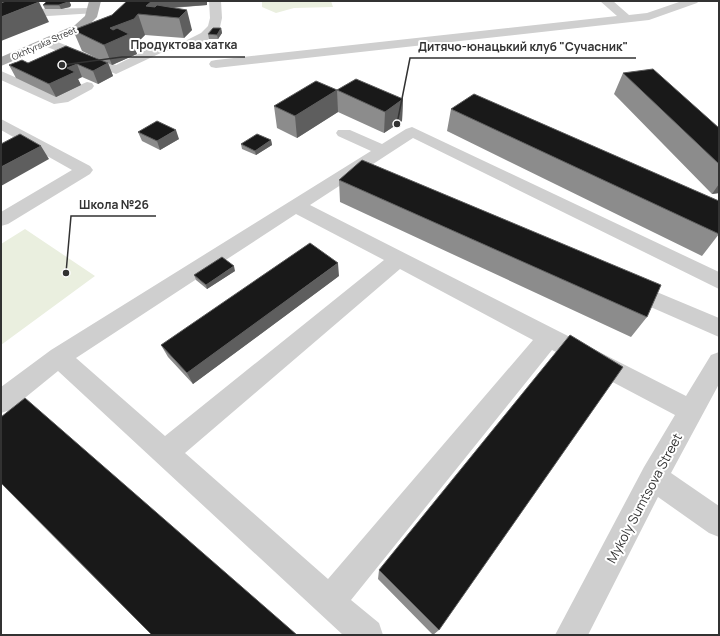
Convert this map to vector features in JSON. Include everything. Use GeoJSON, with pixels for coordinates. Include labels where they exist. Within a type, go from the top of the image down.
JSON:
{"type":"FeatureCollection","features":[{"type":"Feature","properties":{"kind":"main road","name":"Okhtyrska Street"},"geometry":{"type":"LineString","coordinates":[[1,62],[79,28],[91,17],[94,6]]}},
{"type":"Feature","properties":{"kind":"street"},"geometry":{"type":"LineString","coordinates":[[19,12],[25,10],[35,1]]}},
{"type":"Feature","properties":{"kind":"street"},"geometry":{"type":"LineString","coordinates":[[42,1],[32,13],[94,6]]}},
{"type":"Feature","properties":{"kind":"street"},"geometry":{"type":"LineString","coordinates":[[46,42],[116,70],[163,47],[186,46],[205,36],[214,27],[216,18],[215,1]]}},
{"type":"Feature","properties":{"kind":"street"},"geometry":{"type":"LineString","coordinates":[[606,1],[625,17]]}},
{"type":"Feature","properties":{"kind":"street"},"geometry":{"type":"LineString","coordinates":[[216,64],[625,17],[649,16],[694,1]]}},
{"type":"Feature","properties":{"kind":"street"},"geometry":{"type":"LineString","coordinates":[[1,75],[54,100],[63,98],[87,86]]}},
{"type":"Feature","properties":{"kind":"street"},"geometry":{"type":"LineString","coordinates":[[1,124],[84,170],[1,220]]}},
{"type":"Feature","properties":{"kind":"street"},"geometry":{"type":"LineString","coordinates":[[1,402],[59,357],[412,132],[719,281]]}},
{"type":"Feature","properties":{"kind":"street"},"geometry":{"type":"LineString","coordinates":[[344,133],[383,150]]}},
{"type":"Feature","properties":{"kind":"street"},"geometry":{"type":"LineString","coordinates":[[356,167],[376,176]]}},
{"type":"Feature","properties":{"kind":"street"},"geometry":{"type":"LineString","coordinates":[[296,206],[691,411]]}},
{"type":"Feature","properties":{"kind":"street"},"geometry":{"type":"LineString","coordinates":[[166,452],[399,259]]}},
{"type":"Feature","properties":{"kind":"street"},"geometry":{"type":"LineString","coordinates":[[612,280],[719,328]]}},
{"type":"Feature","properties":{"kind":"street"},"geometry":{"type":"LineString","coordinates":[[331,600],[549,337]]}},
{"type":"Feature","properties":{"kind":"street"},"geometry":{"type":"LineString","coordinates":[[59,357],[331,600],[367,635]]}},
{"type":"Feature","properties":{"kind":"street","name":"Mykoly Sumtsova Street"},"geometry":{"type":"LineString","coordinates":[[571,635],[654,477],[719,362]]}},
{"type":"Feature","properties":{"kind":"street"},"geometry":{"type":"LineString","coordinates":[[654,477],[719,523]]}},
{"type":"Feature","properties":{"kind":"green space"},"geometry":{"type":"Polygon","coordinates":[[[262,1],[331,1],[333,7],[294,8],[276,13],[262,7],[262,1]]]}},
{"type":"Feature","properties":{"kind":"green space"},"geometry":{"type":"Polygon","coordinates":[[[25,229],[95,276],[1,345],[1,244],[25,229]]]}},
{"type":"Feature","properties":{"kind":"building"},"geometry":{"type":"Polygon","coordinates":[[[6,1],[39,2],[1,17],[1,3],[6,1]]]}},
{"type":"Feature","properties":{"kind":"building"},"geometry":{"type":"Polygon","coordinates":[[[47,1],[69,1],[59,5],[43,5],[47,1]]]}},
{"type":"Feature","properties":{"kind":"building"},"geometry":{"type":"Polygon","coordinates":[[[127,1],[152,1],[146,6],[155,7],[157,5],[187,10],[179,18],[138,14],[134,19],[110,28],[113,30],[117,28],[129,34],[104,45],[73,30],[112,15],[127,1]]]}},
{"type":"Feature","properties":{"kind":"building"},"geometry":{"type":"Polygon","coordinates":[[[213,28],[221,28],[217,35],[208,34],[213,28]]]}},
{"type":"Feature","properties":{"kind":"building"},"geometry":{"type":"Polygon","coordinates":[[[66,46],[108,63],[93,71],[77,64],[67,68],[75,72],[49,84],[9,65],[22,60],[28,63],[66,46]]]}},
{"type":"Feature","properties":{"kind":"building"},"geometry":{"type":"Polygon","coordinates":[[[653,69],[719,128],[719,164],[623,73],[653,69]]]}},
{"type":"Feature","properties":{"kind":"building"},"geometry":{"type":"Polygon","coordinates":[[[356,79],[403,99],[385,112],[337,90],[356,79]]]}},
{"type":"Feature","properties":{"kind":"building"},"geometry":{"type":"Polygon","coordinates":[[[316,81],[337,90],[295,116],[274,106],[316,81]]]}},
{"type":"Feature","properties":{"kind":"building"},"geometry":{"type":"Polygon","coordinates":[[[474,94],[719,201],[719,234],[451,109],[474,94]]]}},
{"type":"Feature","properties":{"kind":"building"},"geometry":{"type":"Polygon","coordinates":[[[157,121],[176,130],[157,141],[138,132],[157,121]]]}},
{"type":"Feature","properties":{"kind":"building"},"geometry":{"type":"Polygon","coordinates":[[[20,134],[41,146],[1,167],[1,144],[20,134]]]}},
{"type":"Feature","properties":{"kind":"building"},"geometry":{"type":"Polygon","coordinates":[[[257,134],[271,140],[255,151],[241,144],[257,134]]]}},
{"type":"Feature","properties":{"kind":"building"},"geometry":{"type":"Polygon","coordinates":[[[362,160],[661,285],[647,317],[339,180],[362,160]]]}},
{"type":"Feature","properties":{"kind":"building"},"geometry":{"type":"Polygon","coordinates":[[[310,243],[338,263],[187,373],[161,345],[310,243]]]}},
{"type":"Feature","properties":{"kind":"building"},"geometry":{"type":"Polygon","coordinates":[[[222,257],[234,266],[206,285],[194,275],[222,257]]]}},
{"type":"Feature","properties":{"kind":"building"},"geometry":{"type":"Polygon","coordinates":[[[570,335],[623,367],[439,630],[379,570],[570,335]]]}},
{"type":"Feature","properties":{"kind":"building"},"geometry":{"type":"Polygon","coordinates":[[[25,398],[297,635],[152,635],[1,483],[1,417],[25,398]]]}},
{"type":"Feature","properties":{"kind":"place","name":"Продуктова хатка"},"geometry":{"type":"Point","coordinates":[62,65]}},
{"type":"Feature","properties":{"kind":"place","name":"Дитячо-юнацький клуб \"Сучасник\""},"geometry":{"type":"Point","coordinates":[397,124]}},
{"type":"Feature","properties":{"kind":"place","name":"Школа №26"},"geometry":{"type":"Point","coordinates":[66,273]}}]}
